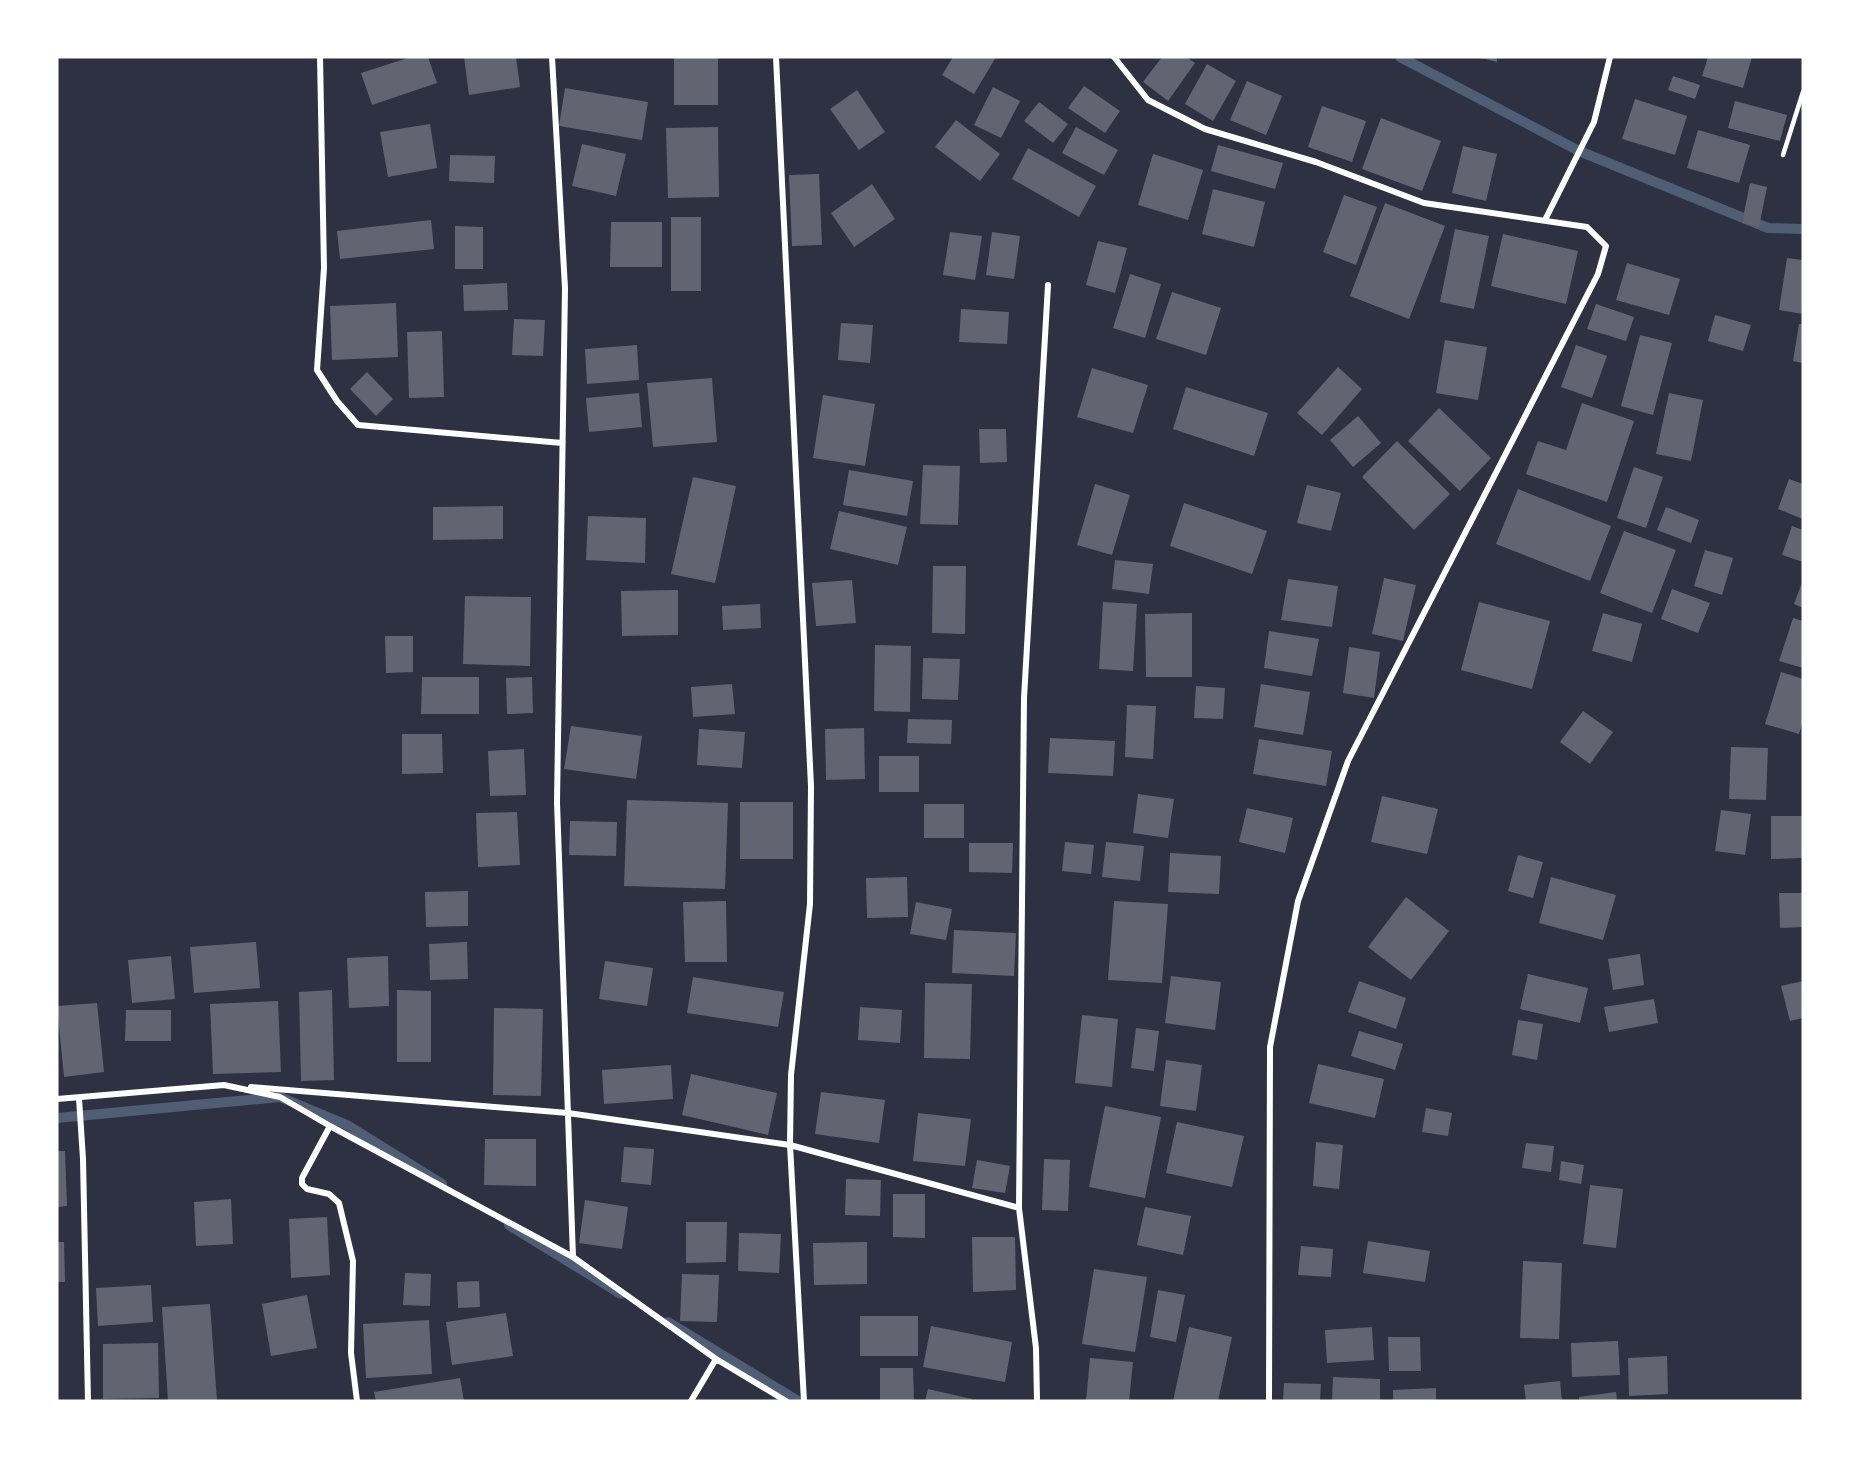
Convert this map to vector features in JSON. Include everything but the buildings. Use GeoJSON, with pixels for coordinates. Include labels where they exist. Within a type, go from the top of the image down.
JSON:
{"type":"FeatureCollection","features":[{"type":"Feature","properties":{"kind":"street"},"geometry":{"type":"LineString","coordinates":[[320,57],[324,268],[317,370],[337,401],[358,425],[562,443]]}},
{"type":"Feature","properties":{"kind":"street"},"geometry":{"type":"LineString","coordinates":[[552,57],[565,288],[557,802],[573,1257]]}},
{"type":"Feature","properties":{"kind":"street"},"geometry":{"type":"LineString","coordinates":[[776,57],[812,786],[810,904],[791,1075],[790,1145],[804,1401]]}},
{"type":"Feature","properties":{"kind":"street"},"geometry":{"type":"LineString","coordinates":[[1114,57],[1148,100],[1205,129],[1316,162],[1424,203],[1587,227],[1606,246],[1598,274],[1348,761],[1298,901],[1270,1047],[1269,1401]]}},
{"type":"Feature","properties":{"kind":"street"},"geometry":{"type":"LineString","coordinates":[[1545,220],[1594,122],[1610,57]]}},
{"type":"Feature","properties":{"kind":"street"},"geometry":{"type":"LineString","coordinates":[[1037,1401],[1036,1348],[1019,1208],[1024,698],[1048,285]]}},
{"type":"Feature","properties":{"kind":"street"},"geometry":{"type":"LineString","coordinates":[[57,1099],[224,1085],[568,1113],[790,1145],[1019,1208]]}},
{"type":"Feature","properties":{"kind":"street"},"geometry":{"type":"LineString","coordinates":[[224,1085],[280,1097],[573,1257],[716,1359],[786,1401]]}},
{"type":"Feature","properties":{"kind":"street"},"geometry":{"type":"LineString","coordinates":[[79,1098],[83,1159],[88,1401]]}},
{"type":"Feature","properties":{"kind":"street"},"geometry":{"type":"LineString","coordinates":[[330,1126],[302,1178],[302,1184],[307,1189],[329,1194],[339,1203],[353,1261],[351,1353],[357,1401]]}},
{"type":"Feature","properties":{"kind":"street"},"geometry":{"type":"LineString","coordinates":[[692,1401],[716,1359]]}},
{"type":"Feature","properties":{"kind":"lane"},"geometry":{"type":"LineString","coordinates":[[1783,155],[1803,92]]}},
{"type":"Feature","properties":{"kind":"waterway"},"geometry":{"type":"LineString","coordinates":[[1400,57],[1579,151],[1768,228],[1803,229]]}},
{"type":"Feature","properties":{"kind":"waterway"},"geometry":{"type":"LineString","coordinates":[[57,1118],[280,1097],[347,1125],[442,1184]]}},
{"type":"Feature","properties":{"kind":"waterway"},"geometry":{"type":"LineString","coordinates":[[509,1225],[621,1294]]}},
{"type":"Feature","properties":{"kind":"waterway"},"geometry":{"type":"LineString","coordinates":[[668,1322],[798,1401]]}}]}
